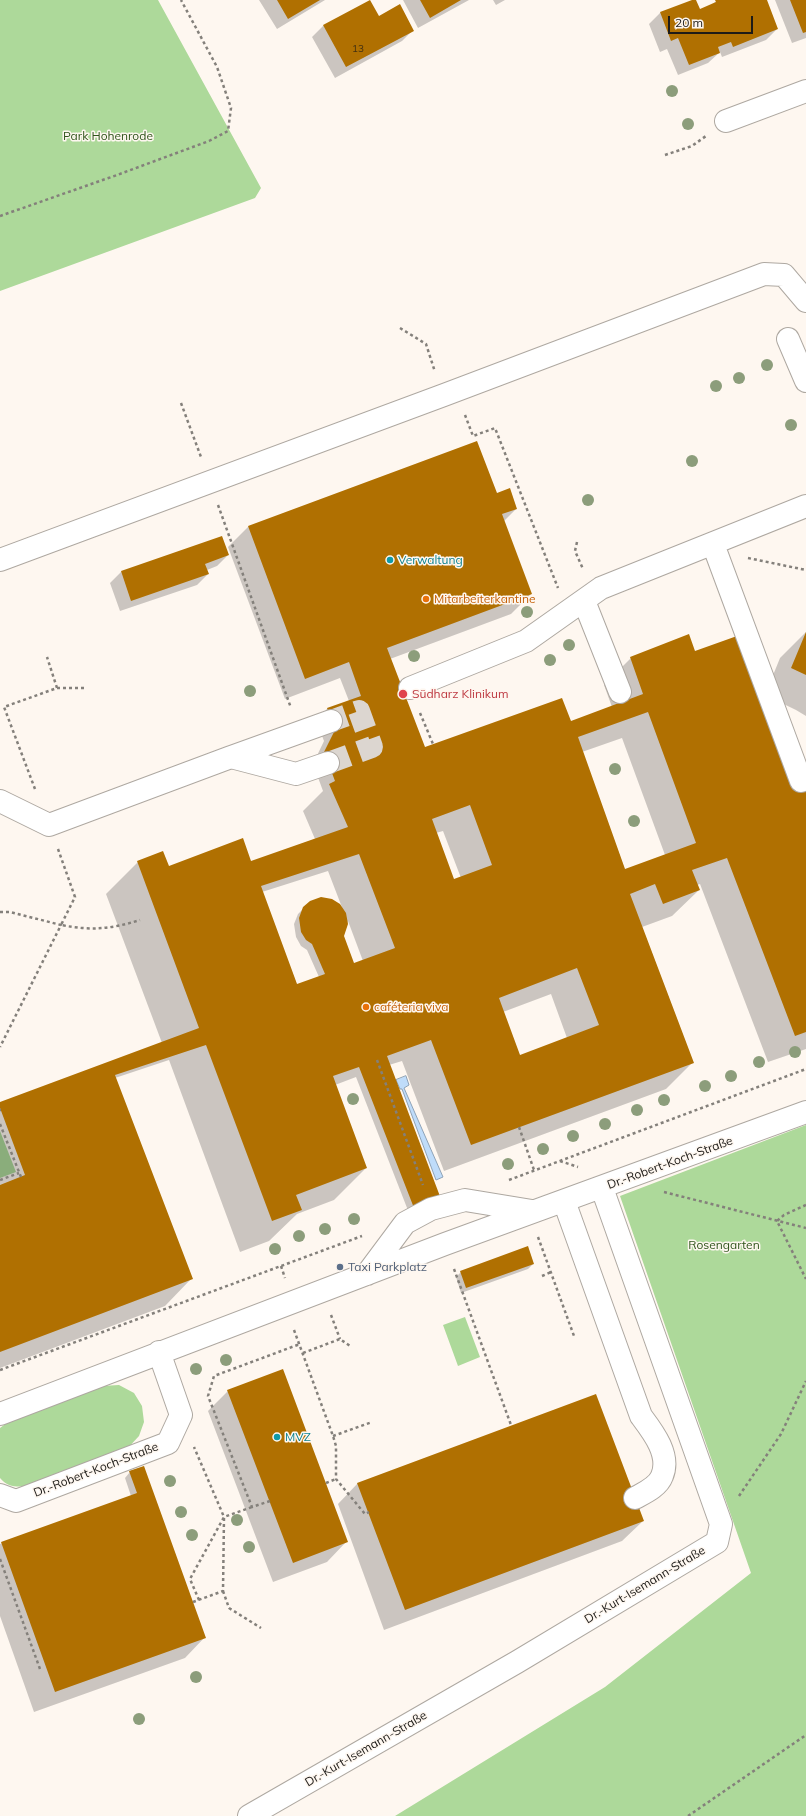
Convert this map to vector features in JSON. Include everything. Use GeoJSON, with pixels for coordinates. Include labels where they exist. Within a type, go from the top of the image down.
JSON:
{"type":"FeatureCollection","features":[{"type":"Feature","properties":{"kind":"street"},"geometry":{"type":"LineString","coordinates":[[726,121],[806,91]]}},
{"type":"Feature","properties":{"kind":"street"},"geometry":{"type":"LineString","coordinates":[[0,560],[764,274],[784,275],[806,301]]}},
{"type":"Feature","properties":{"kind":"street"},"geometry":{"type":"LineString","coordinates":[[788,340],[806,380]]}},
{"type":"Feature","properties":{"kind":"street"},"geometry":{"type":"LineString","coordinates":[[410,688],[526,641],[601,588],[806,506]]}},
{"type":"Feature","properties":{"kind":"street"},"geometry":{"type":"LineString","coordinates":[[713,544],[801,781]]}},
{"type":"Feature","properties":{"kind":"street"},"geometry":{"type":"LineString","coordinates":[[576,607],[620,692]]}},
{"type":"Feature","properties":{"kind":"street"},"geometry":{"type":"LineString","coordinates":[[0,801],[49,825],[331,721]]}},
{"type":"Feature","properties":{"kind":"street"},"geometry":{"type":"LineString","coordinates":[[231,757],[296,774],[328,763]]}},
{"type":"Feature","properties":{"kind":"street","name":"Dr.-Robert-Koch-Straße"},"geometry":{"type":"LineString","coordinates":[[0,1414],[159,1352],[367,1274],[806,1112]]}},
{"type":"Feature","properties":{"kind":"street"},"geometry":{"type":"LineString","coordinates":[[611,1184],[721,1524]]}},
{"type":"Feature","properties":{"kind":"street","name":"Dr.-Robert-Koch-Straße"},"geometry":{"type":"LineString","coordinates":[[367,1274],[404,1222],[431,1209],[465,1200],[545,1208]]}},
{"type":"Feature","properties":{"kind":"street"},"geometry":{"type":"LineString","coordinates":[[545,1208],[602,1325],[630,1424],[647,1446],[651,1465],[645,1477],[633,1492]]}},
{"type":"Feature","properties":{"kind":"street"},"geometry":{"type":"LineString","coordinates":[[159,1352],[181,1415]]}},
{"type":"Feature","properties":{"kind":"street","name":"Dr.-Robert-Koch-Straße"},"geometry":{"type":"LineString","coordinates":[[0,1496],[16,1500],[168,1443],[181,1415]]}},
{"type":"Feature","properties":{"kind":"street","name":"Dr.-Kurt-Isemann-Straße"},"geometry":{"type":"LineString","coordinates":[[249,1816],[517,1662],[717,1542],[721,1524]]}},
{"type":"Feature","properties":{"kind":"path"},"geometry":{"type":"LineString","coordinates":[[0,216],[117,176],[209,141],[228,131],[231,108],[217,67],[181,0]]}},
{"type":"Feature","properties":{"kind":"path"},"geometry":{"type":"LineString","coordinates":[[666,156],[692,146],[726,121]]}},
{"type":"Feature","properties":{"kind":"path"},"geometry":{"type":"LineString","coordinates":[[400,328],[426,344]]}},
{"type":"Feature","properties":{"kind":"path"},"geometry":{"type":"LineString","coordinates":[[182,403],[199,450]]}},
{"type":"Feature","properties":{"kind":"path"},"geometry":{"type":"LineString","coordinates":[[473,436],[495,428],[576,607]]}},
{"type":"Feature","properties":{"kind":"path"},"geometry":{"type":"LineString","coordinates":[[228,533],[284,690]]}},
{"type":"Feature","properties":{"kind":"path"},"geometry":{"type":"LineString","coordinates":[[748,558],[806,570]]}},
{"type":"Feature","properties":{"kind":"path"},"geometry":{"type":"LineString","coordinates":[[47,657],[57,688]]}},
{"type":"Feature","properties":{"kind":"path"},"geometry":{"type":"LineString","coordinates":[[0,1047],[62,926],[75,897],[49,825],[35,800],[35,789],[4,707],[57,688],[84,688]]}},
{"type":"Feature","properties":{"kind":"path"},"geometry":{"type":"LineString","coordinates":[[410,688],[433,744]]}},
{"type":"Feature","properties":{"kind":"path"},"geometry":{"type":"LineString","coordinates":[[0,912],[10,912],[62,926],[98,930],[117,927],[140,920]]}},
{"type":"Feature","properties":{"kind":"path"},"geometry":{"type":"LineString","coordinates":[[0,1124],[21,1177]]}},
{"type":"Feature","properties":{"kind":"path"},"geometry":{"type":"LineString","coordinates":[[519,1127],[534,1170]]}},
{"type":"Feature","properties":{"kind":"path"},"geometry":{"type":"LineString","coordinates":[[560,1161],[583,1168]]}},
{"type":"Feature","properties":{"kind":"path"},"geometry":{"type":"LineString","coordinates":[[0,1180],[19,1173]]}},
{"type":"Feature","properties":{"kind":"path"},"geometry":{"type":"LineString","coordinates":[[611,1184],[806,1228]]}},
{"type":"Feature","properties":{"kind":"path"},"geometry":{"type":"LineString","coordinates":[[776,1221],[784,1215],[806,1205]]}},
{"type":"Feature","properties":{"kind":"path"},"geometry":{"type":"LineString","coordinates":[[545,1208],[551,1272],[574,1336]]}},
{"type":"Feature","properties":{"kind":"path"},"geometry":{"type":"LineString","coordinates":[[776,1221],[806,1279]]}},
{"type":"Feature","properties":{"kind":"path"},"geometry":{"type":"LineString","coordinates":[[281,1266],[288,1286],[291,1303],[290,1318],[336,1446],[336,1479],[365,1514],[369,1512]]}},
{"type":"Feature","properties":{"kind":"path"},"geometry":{"type":"LineString","coordinates":[[542,1276],[551,1272]]}},
{"type":"Feature","properties":{"kind":"path"},"geometry":{"type":"LineString","coordinates":[[303,1353],[340,1339],[350,1346]]}},
{"type":"Feature","properties":{"kind":"path"},"geometry":{"type":"LineString","coordinates":[[252,1507],[208,1396],[214,1376],[300,1344]]}},
{"type":"Feature","properties":{"kind":"path"},"geometry":{"type":"LineString","coordinates":[[721,1524],[782,1434],[806,1381]]}},
{"type":"Feature","properties":{"kind":"path"},"geometry":{"type":"LineString","coordinates":[[501,1399],[511,1426]]}},
{"type":"Feature","properties":{"kind":"path"},"geometry":{"type":"LineString","coordinates":[[181,1415],[224,1517],[223,1591],[229,1608],[261,1628]]}},
{"type":"Feature","properties":{"kind":"path"},"geometry":{"type":"LineString","coordinates":[[333,1436],[372,1422]]}},
{"type":"Feature","properties":{"kind":"path"},"geometry":{"type":"LineString","coordinates":[[326,1483],[336,1479]]}},
{"type":"Feature","properties":{"kind":"path"},"geometry":{"type":"LineString","coordinates":[[199,1600],[190,1579],[224,1517],[270,1502]]}},
{"type":"Feature","properties":{"kind":"path"},"geometry":{"type":"LineString","coordinates":[[0,1559],[40,1669]]}},
{"type":"Feature","properties":{"kind":"path"},"geometry":{"type":"LineString","coordinates":[[193,1602],[223,1591]]}},
{"type":"Feature","properties":{"kind":"path"},"geometry":{"type":"LineString","coordinates":[[688,1816],[806,1735]]}},
{"type":"Feature","properties":{"kind":"green space","name":"Park Hohenrode"},"geometry":{"type":"Polygon","coordinates":[[[0,0],[158,0],[261,188],[255,198],[0,291],[0,0]]]}},
{"type":"Feature","properties":{"kind":"green space","name":"Rosengarten"},"geometry":{"type":"Polygon","coordinates":[[[806,1125],[806,1816],[395,1816],[605,1687],[751,1573],[620,1196],[806,1125]]]}},
{"type":"Feature","properties":{"kind":"green space"},"geometry":{"type":"Polygon","coordinates":[[[0,1131],[16,1172],[0,1178],[0,1131]]]}},
{"type":"Feature","properties":{"kind":"green space"},"geometry":{"type":"Polygon","coordinates":[[[465,1317],[480,1357],[458,1366],[443,1325],[465,1317]]]}},
{"type":"Feature","properties":{"kind":"green space"},"geometry":{"type":"Polygon","coordinates":[[[119,1385],[134,1393],[142,1406],[144,1422],[139,1436],[126,1450],[30,1486],[17,1487],[6,1484],[0,1478],[0,1428],[12,1419],[102,1386],[119,1385]]]}},
{"type":"Feature","properties":{"kind":"water"},"geometry":{"type":"Polygon","coordinates":[[[406,1076],[409,1085],[404,1088],[443,1177],[436,1180],[402,1089],[400,1089],[396,1080],[406,1076]]]}},
{"type":"Feature","properties":{"kind":"building"},"geometry":{"type":"Polygon","coordinates":[[[277,0],[320,0],[288,19],[277,0]]]}},
{"type":"Feature","properties":{"kind":"building"},"geometry":{"type":"Polygon","coordinates":[[[370,0],[379,16],[400,4],[414,31],[346,67],[323,25],[370,0]]]}},
{"type":"Feature","properties":{"kind":"building"},"geometry":{"type":"Polygon","coordinates":[[[420,0],[461,0],[430,18],[420,0]]]}},
{"type":"Feature","properties":{"kind":"building"},"geometry":{"type":"Polygon","coordinates":[[[692,0],[696,0],[700,9],[716,2],[715,0],[767,0],[778,29],[733,47],[731,42],[718,47],[720,53],[689,65],[678,38],[671,41],[660,12],[692,0]]]}},
{"type":"Feature","properties":{"kind":"building"},"geometry":{"type":"Polygon","coordinates":[[[790,0],[806,0],[806,32],[803,33],[790,0]]]}},
{"type":"Feature","properties":{"kind":"building"},"geometry":{"type":"Polygon","coordinates":[[[477,441],[497,493],[510,488],[517,509],[502,514],[532,594],[387,648],[425,747],[562,698],[571,721],[643,694],[630,657],[689,634],[695,651],[737,636],[806,779],[806,1032],[795,1036],[727,858],[692,870],[700,890],[663,904],[655,884],[630,894],[694,1063],[471,1145],[431,1040],[387,1056],[441,1199],[414,1208],[359,1067],[333,1076],[367,1168],[296,1195],[302,1210],[272,1221],[206,1045],[115,1075],[193,1279],[0,1352],[0,1185],[25,1175],[0,1108],[0,1102],[199,1028],[137,861],[163,851],[169,866],[243,838],[251,861],[348,827],[329,784],[335,781],[324,752],[335,730],[327,708],[361,696],[349,662],[305,679],[248,526],[477,441]],[[648,712],[578,737],[625,869],[696,843],[648,712]],[[470,805],[432,819],[454,879],[492,865],[470,805]],[[359,854],[261,886],[297,984],[325,974],[312,944],[306,940],[301,932],[299,918],[303,907],[310,901],[321,897],[332,899],[340,904],[346,913],[348,924],[344,936],[354,963],[395,948],[359,854]],[[577,968],[499,998],[520,1055],[599,1025],[577,968]]]}},
{"type":"Feature","properties":{"kind":"building"},"geometry":{"type":"Polygon","coordinates":[[[222,536],[229,555],[205,564],[209,574],[131,601],[121,571],[222,536]]]}},
{"type":"Feature","properties":{"kind":"building"},"geometry":{"type":"Polygon","coordinates":[[[806,632],[806,675],[791,668],[806,632]]]}},
{"type":"Feature","properties":{"kind":"building"},"geometry":{"type":"Polygon","coordinates":[[[528,1246],[534,1264],[466,1288],[460,1271],[528,1246]]]}},
{"type":"Feature","properties":{"kind":"building","name":"MVZ"},"geometry":{"type":"Polygon","coordinates":[[[283,1369],[348,1542],[293,1563],[227,1390],[283,1369]]]}},
{"type":"Feature","properties":{"kind":"building"},"geometry":{"type":"Polygon","coordinates":[[[596,1394],[644,1521],[405,1610],[357,1483],[596,1394]]]}},
{"type":"Feature","properties":{"kind":"building"},"geometry":{"type":"Polygon","coordinates":[[[144,1466],[206,1638],[55,1692],[1,1542],[137,1493],[129,1471],[144,1466]]]}},
{"type":"Feature","properties":{"kind":"tunnel"},"geometry":{"type":"LineString","coordinates":[[328,763],[372,747],[359,711],[331,721]]}},
{"type":"Feature","properties":{"kind":"place","name":"Verwaltung"},"geometry":{"type":"Point","coordinates":[390,560]}},
{"type":"Feature","properties":{"kind":"place","name":"Mitarbeiterkantine"},"geometry":{"type":"Point","coordinates":[426,599]}},
{"type":"Feature","properties":{"kind":"place","name":"Südharz Klinikum"},"geometry":{"type":"Point","coordinates":[403,694]}},
{"type":"Feature","properties":{"kind":"place","name":"caféteria viva"},"geometry":{"type":"Point","coordinates":[366,1007]}},
{"type":"Feature","properties":{"kind":"place","name":"Taxi Parkplatz"},"geometry":{"type":"Point","coordinates":[340,1267]}},
{"type":"Feature","properties":{"kind":"place","name":"MVZ"},"geometry":{"type":"Point","coordinates":[277,1437]}}]}
